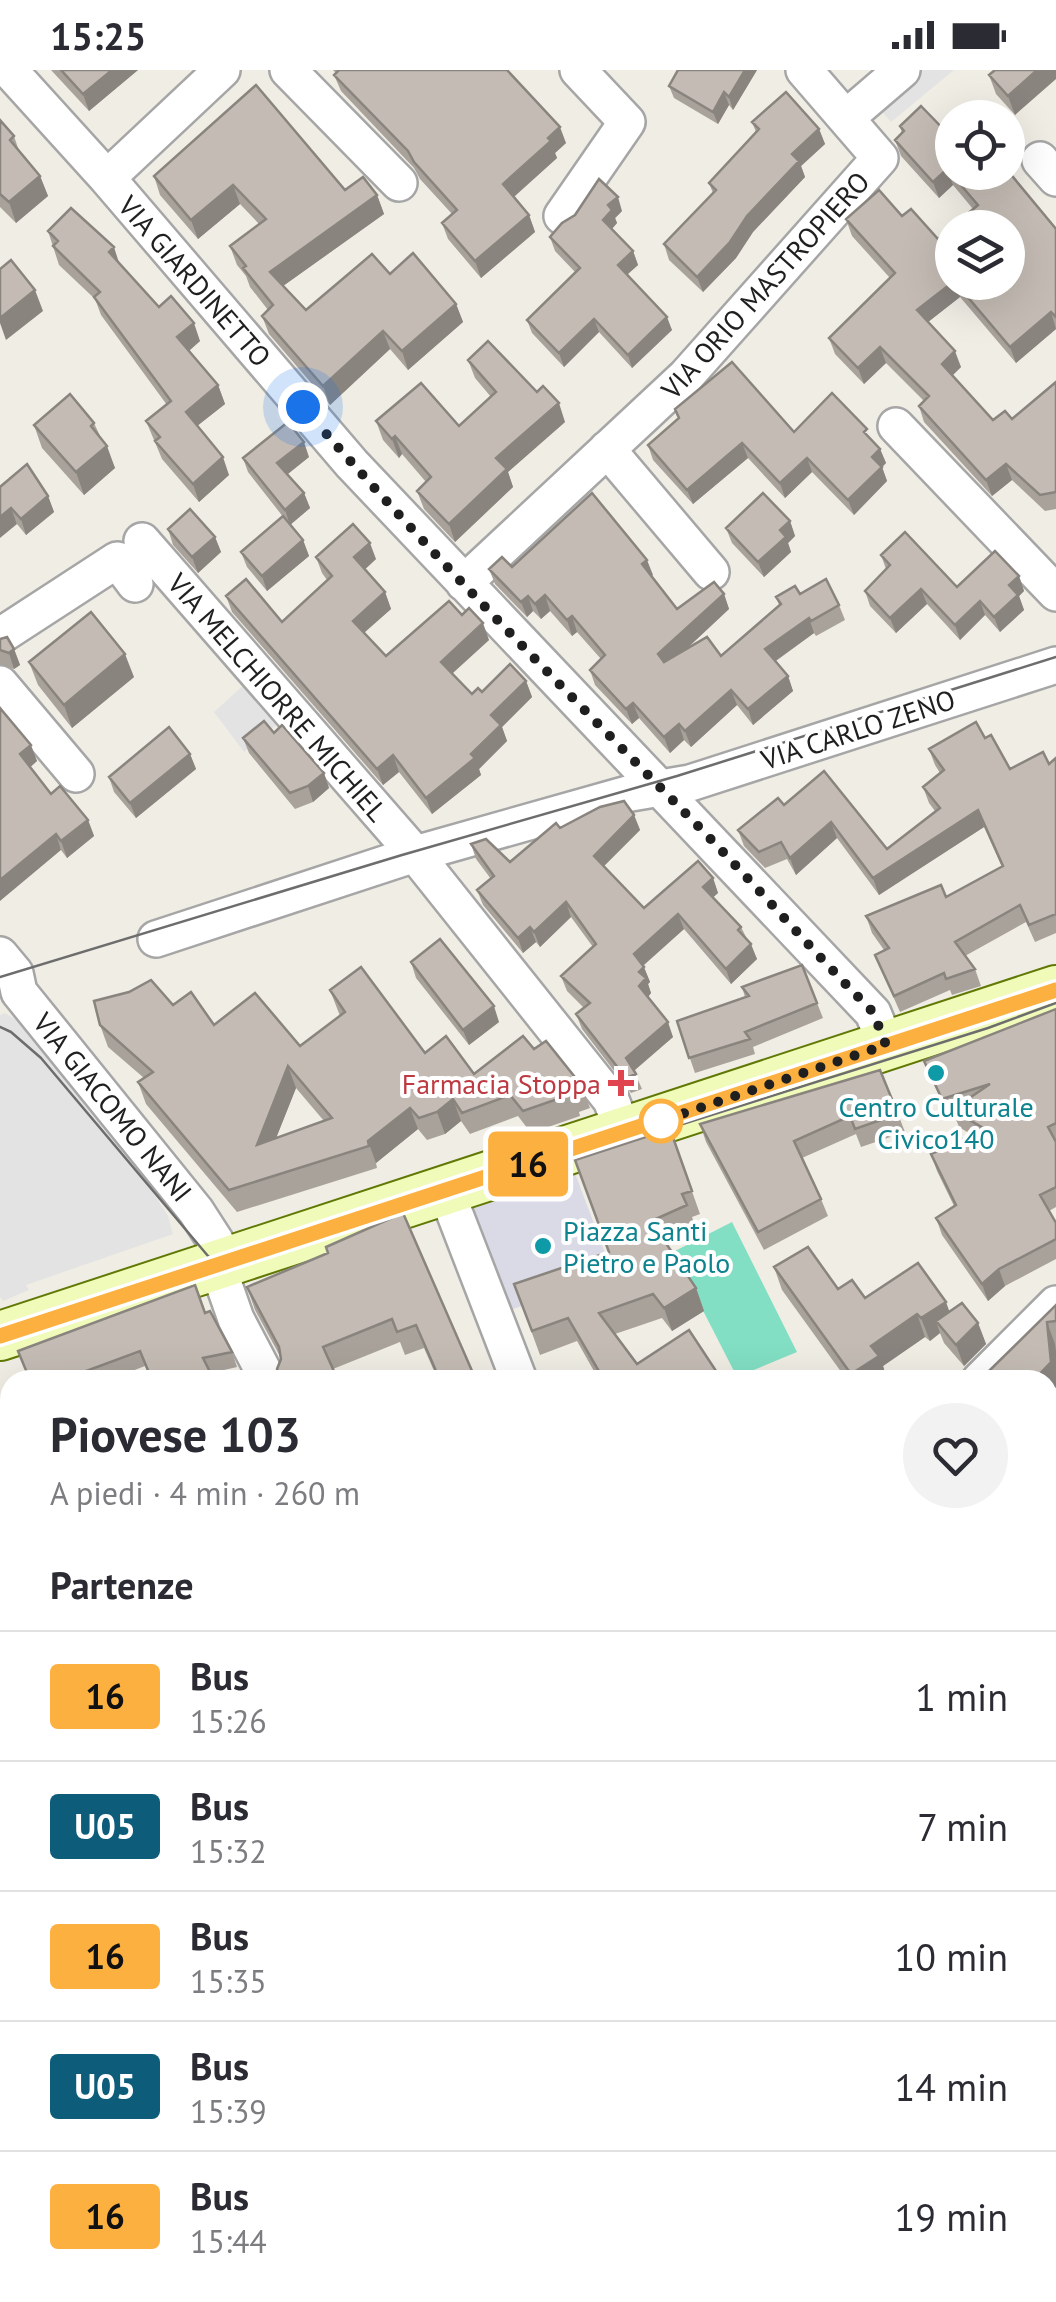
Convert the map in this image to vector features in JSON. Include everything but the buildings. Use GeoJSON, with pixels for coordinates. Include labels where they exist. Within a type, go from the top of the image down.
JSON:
{"type":"FeatureCollection","features":[{"type":"Feature","properties":{"kind":"main road"},"geometry":{"type":"LineString","coordinates":[[0,1336],[1056,990]]}},
{"type":"Feature","properties":{"kind":"street","name":"VIA GIARDINETTO"},"geometry":{"type":"LineString","coordinates":[[9,70],[107,178],[352,464],[873,1012],[886,1045]]}},
{"type":"Feature","properties":{"kind":"street"},"geometry":{"type":"LineString","coordinates":[[107,178],[222,70]]}},
{"type":"Feature","properties":{"kind":"street"},"geometry":{"type":"LineString","coordinates":[[288,70],[400,183]]}},
{"type":"Feature","properties":{"kind":"street"},"geometry":{"type":"LineString","coordinates":[[562,216],[627,122],[578,70]]}},
{"type":"Feature","properties":{"kind":"street","name":"VIA ORIO MASTROPIERO"},"geometry":{"type":"LineString","coordinates":[[464,583],[686,376],[880,158],[804,70]]}},
{"type":"Feature","properties":{"kind":"street"},"geometry":{"type":"LineString","coordinates":[[846,118],[902,70]]}},
{"type":"Feature","properties":{"kind":"street"},"geometry":{"type":"LineString","coordinates":[[896,426],[1056,593]]}},
{"type":"Feature","properties":{"kind":"street"},"geometry":{"type":"LineString","coordinates":[[607,450],[711,572]]}},
{"type":"Feature","properties":{"kind":"street","name":"VIA MELCHIORRE MICHIEL"},"geometry":{"type":"LineString","coordinates":[[142,541],[415,854],[611,1100],[624,1133]]}},
{"type":"Feature","properties":{"kind":"street"},"geometry":{"type":"LineString","coordinates":[[0,636],[117,560],[135,584]]}},
{"type":"Feature","properties":{"kind":"street","name":"VIA CARLO ZENO"},"geometry":{"type":"LineString","coordinates":[[659,788],[690,783],[1056,665]]}},
{"type":"Feature","properties":{"kind":"street"},"geometry":{"type":"LineString","coordinates":[[0,684],[76,774]]}},
{"type":"Feature","properties":{"kind":"street"},"geometry":{"type":"LineString","coordinates":[[415,854],[659,788]]}},
{"type":"Feature","properties":{"kind":"street","name":"VIA MELCHIORRE MICHIEL"},"geometry":{"type":"LineString","coordinates":[[156,939],[415,854]]}},
{"type":"Feature","properties":{"kind":"street","name":"VIA GIACOMO NANI"},"geometry":{"type":"LineString","coordinates":[[0,955],[15,973],[9,993],[196,1211],[216,1242],[236,1318],[263,1370]]}},
{"type":"Feature","properties":{"kind":"street"},"geometry":{"type":"LineString","coordinates":[[446,1192],[515,1370]]}},
{"type":"Feature","properties":{"kind":"street"},"geometry":{"type":"LineString","coordinates":[[990,1370],[1056,1304]]}},
{"type":"Feature","properties":{"kind":"green space"},"geometry":{"type":"Polygon","coordinates":[[[732,1222],[797,1352],[754,1370],[733,1370],[673,1252],[732,1222]]]}},
{"type":"Feature","properties":{"kind":"shaded area"},"geometry":{"type":"Polygon","coordinates":[[[902,70],[954,70],[891,122],[870,98],[902,70]]]}},
{"type":"Feature","properties":{"kind":"shaded area"},"geometry":{"type":"Polygon","coordinates":[[[257,673],[292,712],[244,752],[214,712],[257,673]]]}},
{"type":"Feature","properties":{"kind":"shaded area"},"geometry":{"type":"Polygon","coordinates":[[[5,1013],[23,1024],[125,1150],[168,1216],[173,1234],[26,1285],[29,1290],[3,1301],[0,1015],[5,1013]]]}},
{"type":"Feature","properties":{"kind":"shaded area","name":"Piazza Santi Pietro e Paolo"},"geometry":{"type":"Polygon","coordinates":[[[573,1168],[613,1274],[510,1310],[465,1202],[573,1168]]]}},
{"type":"Feature","properties":{"kind":"tram line"},"geometry":{"type":"LineString","coordinates":[[0,977],[677,776],[1056,657]]}},
{"type":"Feature","properties":{"kind":"tram line"},"geometry":{"type":"LineString","coordinates":[[0,1027],[41,1058],[208,1256],[219,1263],[234,1265],[988,1028],[1056,1003]]}},
{"type":"Feature","properties":{"kind":"bus line","name":"16"},"geometry":{"type":"LineString","coordinates":[[0,1336],[1056,990]]}},
{"type":"Feature","properties":{"kind":"place","name":"Centro Culturale Civico140"},"geometry":{"type":"Point","coordinates":[936,1073]}},
{"type":"Feature","properties":{"kind":"place","name":"Farmacia Stoppa"},"geometry":{"type":"Point","coordinates":[621,1083]}},
{"type":"Feature","properties":{"kind":"place","name":"Piazza Santi Pietro e Paolo"},"geometry":{"type":"Point","coordinates":[543,1246]}},
{"type":"Feature","properties":{"kind":"route"},"geometry":{"type":"LineString","coordinates":[[303,407],[352,464],[873,1012],[886,1045],[661,1121]]}}]}
